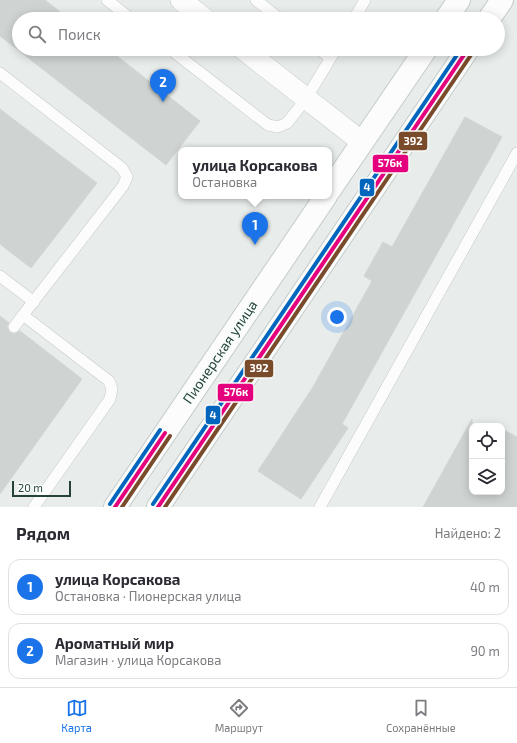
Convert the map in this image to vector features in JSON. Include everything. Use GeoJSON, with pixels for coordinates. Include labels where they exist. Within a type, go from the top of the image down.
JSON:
{"type":"FeatureCollection","features":[{"type":"Feature","properties":{"kind":"main road"},"geometry":{"type":"LineString","coordinates":[[451,12],[459,0]]}},
{"type":"Feature","properties":{"kind":"main road"},"geometry":{"type":"LineString","coordinates":[[494,12],[502,0]]}},
{"type":"Feature","properties":{"kind":"main road"},"geometry":{"type":"LineString","coordinates":[[332,187],[421,56]]}},
{"type":"Feature","properties":{"kind":"main road"},"geometry":{"type":"LineString","coordinates":[[158,507],[463,56]]}},
{"type":"Feature","properties":{"kind":"main road","name":"Пионерская улица"},"geometry":{"type":"LineString","coordinates":[[115,507],[324,199]]}},
{"type":"Feature","properties":{"kind":"street"},"geometry":{"type":"LineString","coordinates":[[181,0],[196,12]]}},
{"type":"Feature","properties":{"kind":"street"},"geometry":{"type":"LineString","coordinates":[[252,56],[362,142]]}},
{"type":"Feature","properties":{"kind":"lane"},"geometry":{"type":"LineString","coordinates":[[107,0],[122,12]]}},
{"type":"Feature","properties":{"kind":"lane"},"geometry":{"type":"LineString","coordinates":[[256,0],[271,12]]}},
{"type":"Feature","properties":{"kind":"lane"},"geometry":{"type":"LineString","coordinates":[[358,12],[366,0]]}},
{"type":"Feature","properties":{"kind":"lane"},"geometry":{"type":"LineString","coordinates":[[179,56],[268,125],[278,127],[287,124],[306,99],[332,56]]}},
{"type":"Feature","properties":{"kind":"lane"},"geometry":{"type":"LineString","coordinates":[[0,73],[122,168],[127,177],[123,186],[14,327]]}},
{"type":"Feature","properties":{"kind":"lane"},"geometry":{"type":"LineString","coordinates":[[320,507],[517,153]]}},
{"type":"Feature","properties":{"kind":"lane"},"geometry":{"type":"LineString","coordinates":[[0,276],[34,302]]}},
{"type":"Feature","properties":{"kind":"lane"},"geometry":{"type":"LineString","coordinates":[[24,315],[109,381],[112,390],[110,399],[34,507]]}},
{"type":"Feature","properties":{"kind":"building"},"geometry":{"type":"Polygon","coordinates":[[[0,0],[45,0],[60,12],[12,12],[12,45],[0,36],[0,0]]]}},
{"type":"Feature","properties":{"kind":"building"},"geometry":{"type":"Polygon","coordinates":[[[26,56],[117,56],[200,121],[180,147],[178,147],[178,149],[166,165],[26,56]]]}},
{"type":"Feature","properties":{"kind":"building"},"geometry":{"type":"Polygon","coordinates":[[[0,109],[97,183],[31,268],[0,244],[0,109]]]}},
{"type":"Feature","properties":{"kind":"building"},"geometry":{"type":"Polygon","coordinates":[[[465,117],[502,137],[342,424],[348,428],[301,499],[258,471],[313,387],[372,281],[364,276],[383,242],[392,247],[465,117]]]}},
{"type":"Feature","properties":{"kind":"building"},"geometry":{"type":"Polygon","coordinates":[[[0,316],[9,323],[7,327],[10,332],[14,334],[20,331],[82,379],[0,494],[0,316]]]}},
{"type":"Feature","properties":{"kind":"building"},"geometry":{"type":"Polygon","coordinates":[[[469,424],[469,495],[505,495],[505,431],[517,437],[517,507],[423,507],[469,424]]]}},
{"type":"Feature","properties":{"kind":"transit line","name":"4"},"geometry":{"type":"LineString","coordinates":[[153,504],[456,56]]}},
{"type":"Feature","properties":{"kind":"transit line","name":"576к"},"geometry":{"type":"LineString","coordinates":[[158,507],[463,56]]}},
{"type":"Feature","properties":{"kind":"transit line","name":"392"},"geometry":{"type":"LineString","coordinates":[[165,507],[470,56]]}},
{"type":"Feature","properties":{"kind":"transit line","name":"4"},"geometry":{"type":"LineString","coordinates":[[110,504],[160,430]]}},
{"type":"Feature","properties":{"kind":"transit line","name":"576к"},"geometry":{"type":"LineString","coordinates":[[115,507],[165,433]]}},
{"type":"Feature","properties":{"kind":"transit line","name":"392"},"geometry":{"type":"LineString","coordinates":[[122,507],[170,436]]}},
{"type":"Feature","properties":{"kind":"place","name":"Ароматный мир"},"geometry":{"type":"Point","coordinates":[163,102]}},
{"type":"Feature","properties":{"kind":"place","name":"улица Корсакова"},"geometry":{"type":"Point","coordinates":[255,245]}}]}
